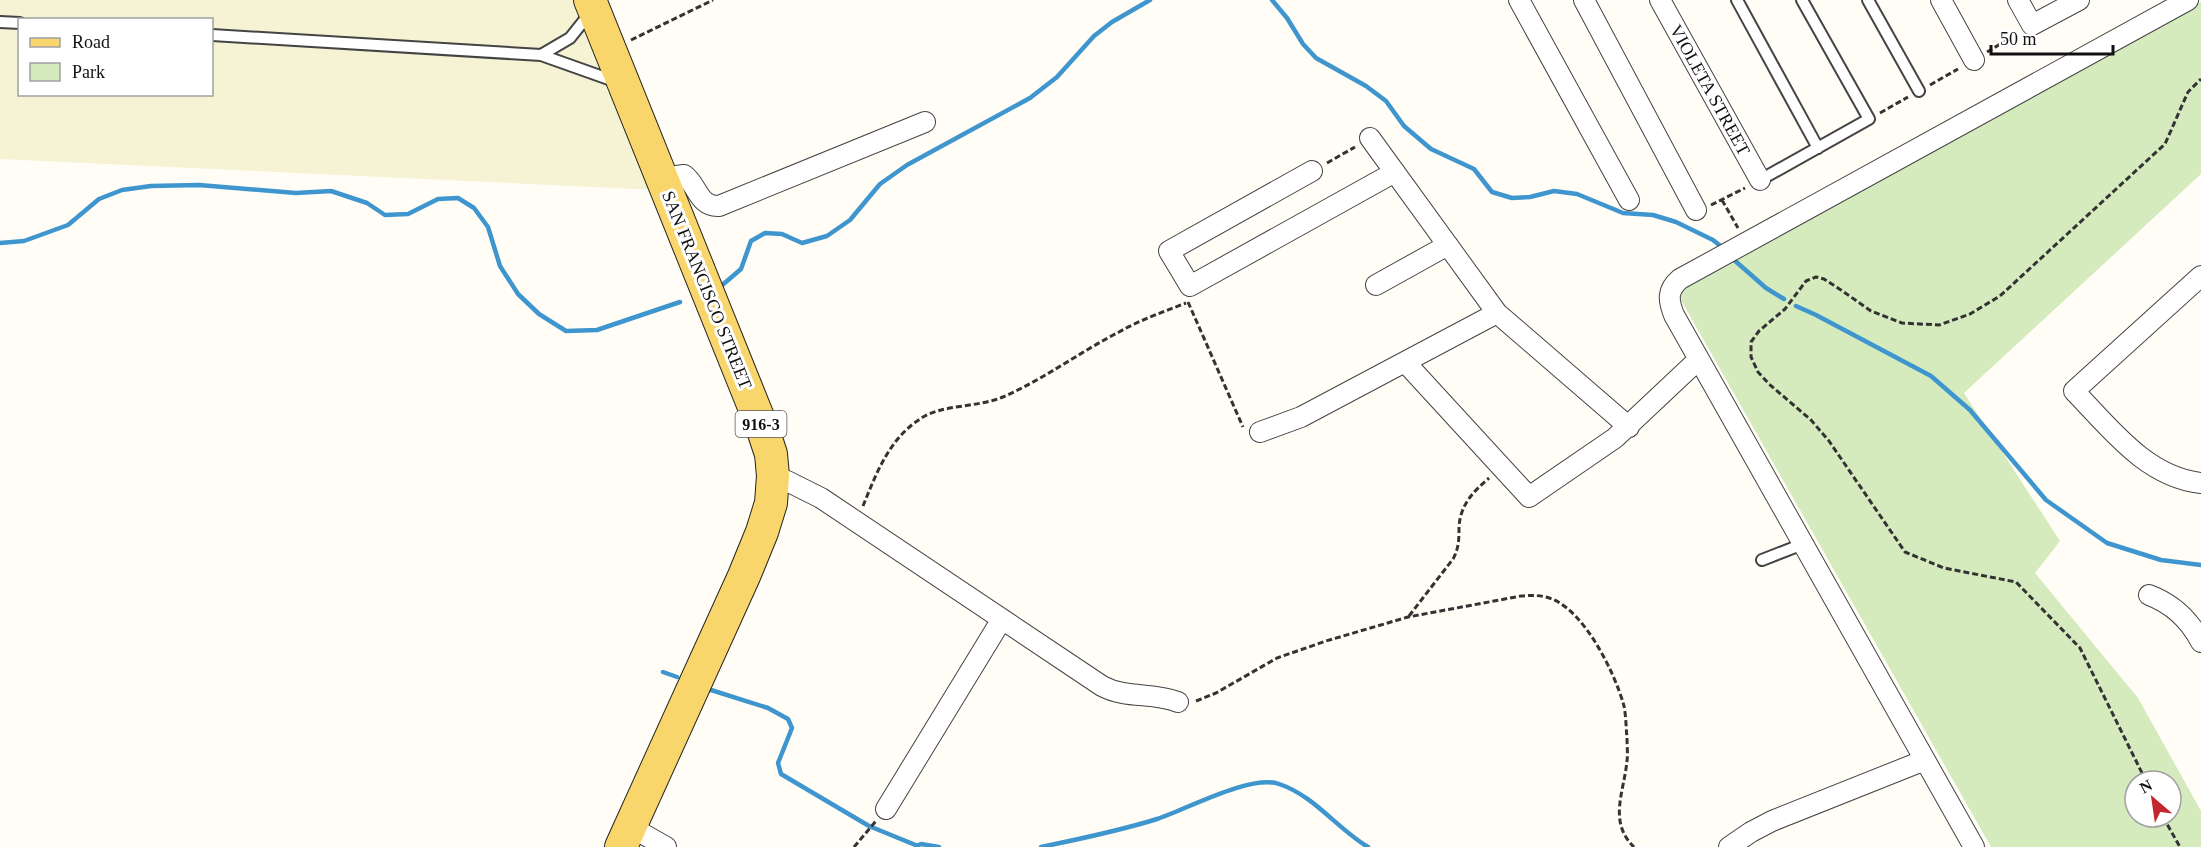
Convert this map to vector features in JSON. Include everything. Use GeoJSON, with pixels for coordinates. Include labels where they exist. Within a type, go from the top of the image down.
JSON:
{"type":"FeatureCollection","features":[{"type":"Feature","properties":{"kind":"main road","name":"SAN FRANCISCO STREET"},"geometry":{"type":"LineString","coordinates":[[592,4],[762,427],[771,454],[773,476],[771,503],[744,576],[626,837]]}},
{"type":"Feature","properties":{"kind":"street"},"geometry":{"type":"LineString","coordinates":[[1519,0],[1629,200]]}},
{"type":"Feature","properties":{"kind":"street"},"geometry":{"type":"LineString","coordinates":[[1584,0],[1696,210]]}},
{"type":"Feature","properties":{"kind":"street","name":"VIOLETA STREET"},"geometry":{"type":"LineString","coordinates":[[1660,0],[1760,180]]}},
{"type":"Feature","properties":{"kind":"street"},"geometry":{"type":"LineString","coordinates":[[1941,0],[1974,60]]}},
{"type":"Feature","properties":{"kind":"street"},"geometry":{"type":"LineString","coordinates":[[2018,0],[2032,25],[2079,0]]}},
{"type":"Feature","properties":{"kind":"street"},"geometry":{"type":"LineString","coordinates":[[1974,847],[1674,315],[1669,303],[1669,293],[1680,279],[2188,0]]}},
{"type":"Feature","properties":{"kind":"street"},"geometry":{"type":"LineString","coordinates":[[662,178],[684,175],[692,183],[704,203],[712,207],[719,207],[924,122]]}},
{"type":"Feature","properties":{"kind":"street"},"geometry":{"type":"LineString","coordinates":[[1370,138],[1497,313],[1629,427]]}},
{"type":"Feature","properties":{"kind":"street"},"geometry":{"type":"LineString","coordinates":[[1312,171],[1169,251],[1191,286],[1395,172]]}},
{"type":"Feature","properties":{"kind":"street"},"geometry":{"type":"LineString","coordinates":[[1376,285],[1448,244]]}},
{"type":"Feature","properties":{"kind":"street"},"geometry":{"type":"LineString","coordinates":[[2201,276],[2074,391],[2142,459],[2169,475],[2184,481],[2201,483]]}},
{"type":"Feature","properties":{"kind":"street"},"geometry":{"type":"LineString","coordinates":[[1260,432],[1301,417],[1497,313]]}},
{"type":"Feature","properties":{"kind":"street"},"geometry":{"type":"LineString","coordinates":[[1405,362],[1529,497],[1629,427],[1699,359]]}},
{"type":"Feature","properties":{"kind":"street"},"geometry":{"type":"LineString","coordinates":[[773,476],[803,488],[857,522],[1114,692],[1157,696],[1178,702]]}},
{"type":"Feature","properties":{"kind":"street"},"geometry":{"type":"LineString","coordinates":[[2149,595],[2175,608],[2200,638]]}},
{"type":"Feature","properties":{"kind":"street"},"geometry":{"type":"LineString","coordinates":[[886,808],[1002,619]]}},
{"type":"Feature","properties":{"kind":"street"},"geometry":{"type":"LineString","coordinates":[[1729,847],[1772,821],[1925,760]]}},
{"type":"Feature","properties":{"kind":"street"},"geometry":{"type":"LineString","coordinates":[[626,837],[666,847]]}},
{"type":"Feature","properties":{"kind":"lane"},"geometry":{"type":"LineString","coordinates":[[1737,0],[1818,148]]}},
{"type":"Feature","properties":{"kind":"lane"},"geometry":{"type":"LineString","coordinates":[[1760,180],[1869,119],[1802,0]]}},
{"type":"Feature","properties":{"kind":"lane"},"geometry":{"type":"LineString","coordinates":[[1868,0],[1918,91]]}},
{"type":"Feature","properties":{"kind":"lane"},"geometry":{"type":"LineString","coordinates":[[541,55],[570,38],[592,4]]}},
{"type":"Feature","properties":{"kind":"lane"},"geometry":{"type":"LineString","coordinates":[[0,22],[18,23]]}},
{"type":"Feature","properties":{"kind":"lane"},"geometry":{"type":"LineString","coordinates":[[213,35],[541,55],[624,85]]}},
{"type":"Feature","properties":{"kind":"lane"},"geometry":{"type":"LineString","coordinates":[[1762,560],[1803,544]]}},
{"type":"Feature","properties":{"kind":"path"},"geometry":{"type":"LineString","coordinates":[[610,50],[713,0]]}},
{"type":"Feature","properties":{"kind":"path"},"geometry":{"type":"LineString","coordinates":[[1869,119],[2032,25]]}},
{"type":"Feature","properties":{"kind":"path"},"geometry":{"type":"LineString","coordinates":[[2140,769],[2079,648],[2016,582],[1944,568],[1905,552],[1829,441],[1811,420],[1758,372],[1751,357],[1751,342],[1759,331],[1785,309],[1806,281],[1816,277],[1824,279],[1871,311],[1902,323],[1939,325],[1970,315],[2000,296],[2165,144],[2188,92],[2201,79]]}},
{"type":"Feature","properties":{"kind":"path"},"geometry":{"type":"LineString","coordinates":[[1312,171],[1370,138]]}},
{"type":"Feature","properties":{"kind":"path"},"geometry":{"type":"LineString","coordinates":[[1696,210],[1722,200],[1760,180]]}},
{"type":"Feature","properties":{"kind":"path"},"geometry":{"type":"LineString","coordinates":[[1722,200],[1746,243]]}},
{"type":"Feature","properties":{"kind":"path"},"geometry":{"type":"LineString","coordinates":[[857,522],[885,456],[918,419],[944,410],[981,405],[1001,398],[1120,331],[1188,303],[1243,428],[1248,433],[1260,432]]}},
{"type":"Feature","properties":{"kind":"path"},"geometry":{"type":"LineString","coordinates":[[1408,617],[1458,550],[1459,526],[1464,506],[1472,494],[1501,466]]}},
{"type":"Feature","properties":{"kind":"path"},"geometry":{"type":"LineString","coordinates":[[1178,702],[1201,700],[1277,658],[1408,617],[1521,596],[1538,595],[1552,599],[1568,608],[1591,634],[1614,679],[1624,708],[1627,760],[1618,814],[1621,829],[1634,847]]}},
{"type":"Feature","properties":{"kind":"path"},"geometry":{"type":"LineString","coordinates":[[854,847],[886,808]]}},
{"type":"Feature","properties":{"kind":"path"},"geometry":{"type":"LineString","coordinates":[[2170,829],[2180,847]]}},
{"type":"Feature","properties":{"kind":"shaded area"},"geometry":{"type":"Polygon","coordinates":[[[0,0],[581,0],[657,190],[0,159],[0,0]]]}},
{"type":"Feature","properties":{"kind":"green space"},"geometry":{"type":"Polygon","coordinates":[[[2201,2],[2201,174],[1964,393],[2060,541],[2035,573],[2138,698],[2178,769],[2123,769],[2123,829],[2183,829],[2183,779],[2201,811],[2201,847],[1991,847],[1677,293],[2201,2]]]}},
{"type":"Feature","properties":{"kind":"waterway"},"geometry":{"type":"LineString","coordinates":[[720,287],[741,269],[751,241],[765,233],[782,234],[802,243],[827,236],[850,220],[880,184],[907,165],[1030,98],[1057,77],[1094,36],[1112,22],[1150,0]]}},
{"type":"Feature","properties":{"kind":"waterway"},"geometry":{"type":"LineString","coordinates":[[1272,0],[1287,18],[1303,44],[1316,58],[1366,86],[1386,101],[1404,126],[1431,149],[1474,169],[1492,192],[1512,198],[1530,197],[1554,191],[1577,194],[1623,213],[1653,215],[1676,222],[1713,240],[1723,248]]}},
{"type":"Feature","properties":{"kind":"waterway"},"geometry":{"type":"LineString","coordinates":[[0,243],[24,241],[68,225],[99,199],[122,190],[151,186],[199,185],[296,193],[331,191],[367,203],[385,215],[408,214],[438,199],[458,198],[474,208],[488,227],[500,266],[518,294],[539,314],[566,331],[597,330],[680,302]]}},
{"type":"Feature","properties":{"kind":"waterway"},"geometry":{"type":"LineString","coordinates":[[1733,259],[1766,288],[1784,299]]}},
{"type":"Feature","properties":{"kind":"waterway"},"geometry":{"type":"LineString","coordinates":[[1796,306],[1931,376],[1970,410],[2046,500],[2107,543],[2161,560],[2201,565]]}},
{"type":"Feature","properties":{"kind":"waterway"},"geometry":{"type":"LineString","coordinates":[[663,672],[677,677]]}},
{"type":"Feature","properties":{"kind":"waterway"},"geometry":{"type":"LineString","coordinates":[[711,690],[768,708],[788,719],[792,728],[778,763],[781,774],[869,826],[918,846]]}},
{"type":"Feature","properties":{"kind":"waterway"},"geometry":{"type":"LineString","coordinates":[[1041,847],[1157,819],[1236,788],[1267,782],[1279,784],[1304,796],[1368,847]]}},
{"type":"Feature","properties":{"kind":"waterway"},"geometry":{"type":"LineString","coordinates":[[916,846],[921,844],[939,847]]}}]}
